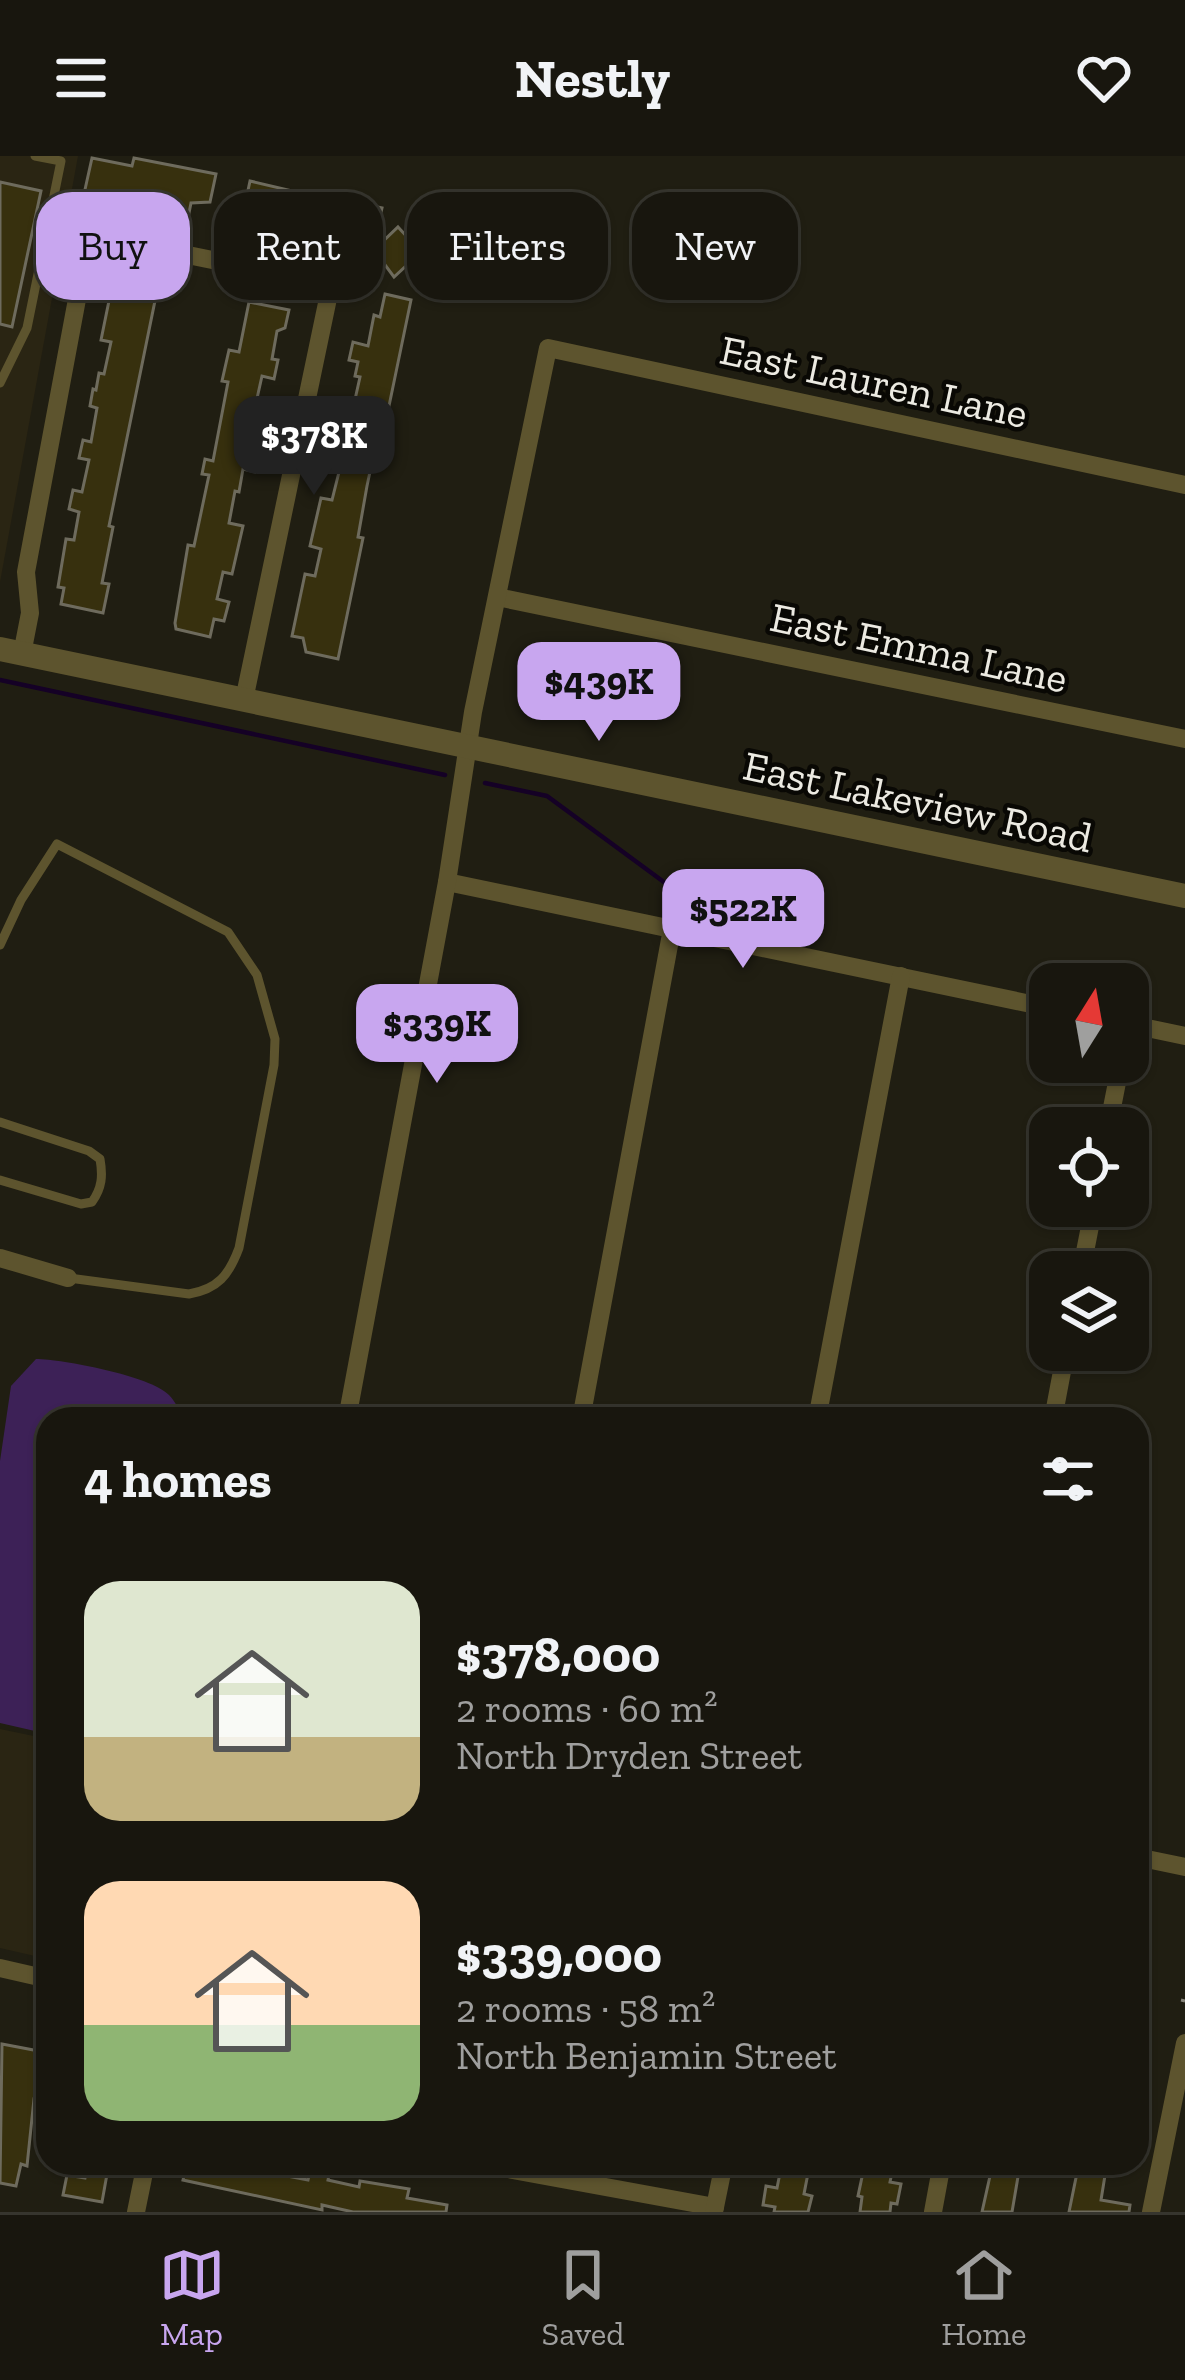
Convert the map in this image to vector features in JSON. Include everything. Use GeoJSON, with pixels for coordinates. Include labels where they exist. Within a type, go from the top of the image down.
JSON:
{"type":"FeatureCollection","features":[{"type":"Feature","properties":{"kind":"street"},"geometry":{"type":"LineString","coordinates":[[11,652],[30,613],[26,572],[89,235],[331,284],[244,700]]}},
{"type":"Feature","properties":{"kind":"street","name":"East Lauren Lane"},"geometry":{"type":"LineString","coordinates":[[497,598],[548,348],[1185,485]]}},
{"type":"Feature","properties":{"kind":"street"},"geometry":{"type":"LineString","coordinates":[[348,1407],[497,598]]}},
{"type":"Feature","properties":{"kind":"street","name":"East Emma Lane"},"geometry":{"type":"LineString","coordinates":[[497,598],[1185,739]]}},
{"type":"Feature","properties":{"kind":"street","name":"East Lakeview Road"},"geometry":{"type":"LineString","coordinates":[[11,652],[1185,896]]}},
{"type":"Feature","properties":{"kind":"street"},"geometry":{"type":"LineString","coordinates":[[447,882],[1029,1003]]}},
{"type":"Feature","properties":{"kind":"street"},"geometry":{"type":"LineString","coordinates":[[583,1407],[672,929]]}},
{"type":"Feature","properties":{"kind":"street"},"geometry":{"type":"LineString","coordinates":[[820,1407],[901,976]]}},
{"type":"Feature","properties":{"kind":"street"},"geometry":{"type":"LineString","coordinates":[[1149,1028],[1185,1036]]}},
{"type":"Feature","properties":{"kind":"street"},"geometry":{"type":"LineString","coordinates":[[0,1258],[68,1278]]}},
{"type":"Feature","properties":{"kind":"street"},"geometry":{"type":"LineString","coordinates":[[1055,1407],[1062,1371]]}},
{"type":"Feature","properties":{"kind":"street"},"geometry":{"type":"LineString","coordinates":[[1149,1860],[1185,1867]]}},
{"type":"Feature","properties":{"kind":"street"},"geometry":{"type":"LineString","coordinates":[[0,1968],[36,1976]]}},
{"type":"Feature","properties":{"kind":"street"},"geometry":{"type":"LineString","coordinates":[[1151,2212],[1185,2043]]}},
{"type":"Feature","properties":{"kind":"street"},"geometry":{"type":"LineString","coordinates":[[136,2212],[144,2175]]}},
{"type":"Feature","properties":{"kind":"street"},"geometry":{"type":"LineString","coordinates":[[536,2175],[715,2210],[722,2175]]}},
{"type":"Feature","properties":{"kind":"street"},"geometry":{"type":"LineString","coordinates":[[933,2212],[940,2175]]}},
{"type":"Feature","properties":{"kind":"lane"},"geometry":{"type":"LineString","coordinates":[[0,383],[27,328],[61,161],[35,156]]}},
{"type":"Feature","properties":{"kind":"lane"},"geometry":{"type":"LineString","coordinates":[[0,945],[21,900],[57,844],[228,932],[256,975],[275,1039],[272,1088],[238,1248],[219,1283],[189,1294],[68,1278]]}},
{"type":"Feature","properties":{"kind":"lane"},"geometry":{"type":"LineString","coordinates":[[0,1122],[89,1151],[100,1159],[102,1169],[98,1194],[92,1202],[81,1204],[0,1180]]}},
{"type":"Feature","properties":{"kind":"shaded area"},"geometry":{"type":"Polygon","coordinates":[[[0,156],[78,156],[71,192],[36,192],[36,300],[52,300],[0,582],[0,156]]]}},
{"type":"Feature","properties":{"kind":"shaded area"},"geometry":{"type":"Polygon","coordinates":[[[36,1359],[85,1365],[144,1381],[169,1395],[178,1407],[36,1407],[36,1731],[0,1723],[0,1461],[11,1386],[36,1359]]]}},
{"type":"Feature","properties":{"kind":"shaded area"},"geometry":{"type":"Polygon","coordinates":[[[0,1729],[36,1736],[36,1956],[0,1948],[0,1729]]]}},
{"type":"Feature","properties":{"kind":"building"},"geometry":{"type":"Polygon","coordinates":[[[92,158],[132,166],[134,158],[216,174],[210,202],[191,203],[190,208],[190,192],[84,192],[92,158]]]}},
{"type":"Feature","properties":{"kind":"building"},"geometry":{"type":"Polygon","coordinates":[[[250,181],[297,192],[248,192],[250,181]]]}},
{"type":"Feature","properties":{"kind":"building"},"geometry":{"type":"Polygon","coordinates":[[[0,182],[41,191],[36,192],[36,214],[12,327],[0,324],[0,182]]]}},
{"type":"Feature","properties":{"kind":"building"},"geometry":{"type":"Polygon","coordinates":[[[398,227],[407,237],[407,265],[394,277],[383,262],[383,241],[398,227]]]}},
{"type":"Feature","properties":{"kind":"building"},"geometry":{"type":"Polygon","coordinates":[[[385,294],[411,300],[384,430],[379,429],[367,486],[358,537],[363,538],[338,659],[306,652],[303,638],[292,636],[305,574],[315,576],[321,549],[310,546],[321,498],[332,500],[339,472],[327,470],[340,421],[336,420],[340,401],[354,404],[360,377],[355,376],[358,362],[349,360],[353,342],[368,346],[374,315],[380,317],[385,294]]]}},
{"type":"Feature","properties":{"kind":"building"},"geometry":{"type":"Polygon","coordinates":[[[109,300],[155,300],[109,526],[113,527],[102,583],[109,584],[103,613],[61,604],[64,588],[58,587],[66,539],[74,540],[79,512],[69,509],[73,490],[82,492],[89,460],[79,458],[83,440],[91,442],[97,408],[90,406],[93,389],[99,373],[104,374],[111,342],[101,340],[109,300]]]}},
{"type":"Feature","properties":{"kind":"building"},"geometry":{"type":"Polygon","coordinates":[[[249,302],[289,310],[285,328],[277,331],[274,379],[262,376],[256,403],[267,405],[254,454],[259,455],[255,472],[243,469],[239,492],[235,491],[229,523],[243,526],[232,574],[223,572],[217,599],[229,602],[224,621],[214,619],[210,637],[176,629],[175,623],[188,545],[194,546],[209,475],[202,474],[205,459],[213,461],[229,350],[239,352],[249,302]]]}},
{"type":"Feature","properties":{"kind":"building"},"geometry":{"type":"Polygon","coordinates":[[[2,2044],[36,2050],[36,2099],[27,2166],[21,2164],[16,2186],[0,2183],[2,2044]]]}},
{"type":"Feature","properties":{"kind":"building"},"geometry":{"type":"Polygon","coordinates":[[[67,2175],[107,2175],[102,2202],[63,2195],[67,2175]]]}},
{"type":"Feature","properties":{"kind":"building"},"geometry":{"type":"Polygon","coordinates":[[[184,2175],[282,2175],[308,2180],[309,2175],[329,2175],[328,2180],[359,2187],[360,2181],[409,2189],[407,2198],[447,2205],[446,2212],[353,2212],[322,2205],[322,2210],[183,2180],[184,2175]]]}},
{"type":"Feature","properties":{"kind":"building"},"geometry":{"type":"Polygon","coordinates":[[[780,2175],[808,2175],[804,2194],[812,2196],[808,2212],[774,2212],[775,2207],[763,2205],[766,2186],[777,2188],[780,2175]]]}},
{"type":"Feature","properties":{"kind":"building"},"geometry":{"type":"Polygon","coordinates":[[[862,2175],[891,2175],[890,2182],[901,2184],[890,2212],[860,2212],[862,2197],[858,2196],[862,2175]]]}},
{"type":"Feature","properties":{"kind":"building"},"geometry":{"type":"Polygon","coordinates":[[[1018,2175],[1012,2212],[982,2212],[990,2176],[1018,2175]]]}},
{"type":"Feature","properties":{"kind":"building"},"geometry":{"type":"Polygon","coordinates":[[[1077,2175],[1105,2175],[1101,2200],[1130,2205],[1129,2212],[1069,2212],[1077,2175]]]}},
{"type":"Feature","properties":{"kind":"waterway"},"geometry":{"type":"LineString","coordinates":[[0,680],[445,775]]}},
{"type":"Feature","properties":{"kind":"waterway"},"geometry":{"type":"LineString","coordinates":[[485,783],[547,796],[672,888],[666,922]]}}]}
